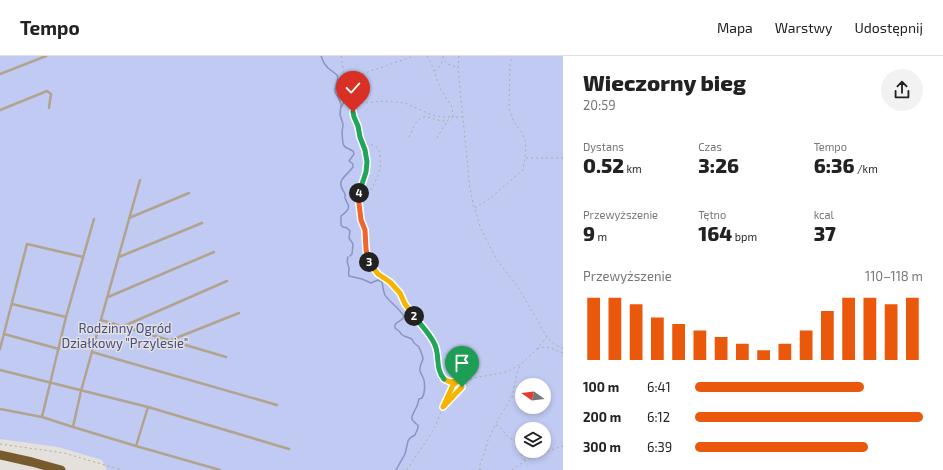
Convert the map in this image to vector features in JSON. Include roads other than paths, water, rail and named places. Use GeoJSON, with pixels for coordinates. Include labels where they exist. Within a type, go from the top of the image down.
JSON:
{"type":"FeatureCollection","features":[{"type":"Feature","properties":{"kind":"highway"},"geometry":{"type":"LineString","coordinates":[[0,455],[61,470]]}},
{"type":"Feature","properties":{"kind":"lane"},"geometry":{"type":"LineString","coordinates":[[0,74],[46,56]]}},
{"type":"Feature","properties":{"kind":"lane"},"geometry":{"type":"LineString","coordinates":[[0,110],[47,91],[51,94],[49,108]]}},
{"type":"Feature","properties":{"kind":"lane"},"geometry":{"type":"LineString","coordinates":[[73,427],[81,391],[140,180]]}},
{"type":"Feature","properties":{"kind":"lane"},"geometry":{"type":"LineString","coordinates":[[129,219],[189,193]]}},
{"type":"Feature","properties":{"kind":"lane"},"geometry":{"type":"LineString","coordinates":[[42,417],[66,317],[94,219]]}},
{"type":"Feature","properties":{"kind":"lane"},"geometry":{"type":"LineString","coordinates":[[118,257],[202,223]]}},
{"type":"Feature","properties":{"kind":"lane"},"geometry":{"type":"LineString","coordinates":[[0,349],[28,244],[83,257]]}},
{"type":"Feature","properties":{"kind":"lane"},"geometry":{"type":"LineString","coordinates":[[107,297],[214,252]]}},
{"type":"Feature","properties":{"kind":"lane"},"geometry":{"type":"LineString","coordinates":[[124,326],[227,281]]}},
{"type":"Feature","properties":{"kind":"lane"},"geometry":{"type":"LineString","coordinates":[[12,304],[66,317]]}},
{"type":"Feature","properties":{"kind":"lane"},"geometry":{"type":"LineString","coordinates":[[170,340],[239,313]]}},
{"type":"Feature","properties":{"kind":"lane"},"geometry":{"type":"LineString","coordinates":[[101,320],[226,357]]}},
{"type":"Feature","properties":{"kind":"lane"},"geometry":{"type":"LineString","coordinates":[[4,334],[59,349]]}},
{"type":"Feature","properties":{"kind":"lane"},"geometry":{"type":"LineString","coordinates":[[92,352],[277,405]]}},
{"type":"Feature","properties":{"kind":"lane"},"geometry":{"type":"LineString","coordinates":[[0,370],[148,407],[289,448]]}},
{"type":"Feature","properties":{"kind":"lane"},"geometry":{"type":"LineString","coordinates":[[136,446],[148,407]]}},
{"type":"Feature","properties":{"kind":"lane"},"geometry":{"type":"LineString","coordinates":[[0,409],[42,417],[220,470]]}},
{"type":"Feature","properties":{"kind":"waterway"},"geometry":{"type":"LineString","coordinates":[[321,56],[328,68],[337,75],[338,78],[335,92],[341,104],[340,115],[343,124],[343,144],[345,147],[353,151],[354,154],[349,161],[353,164],[353,167],[341,182],[342,189],[349,206],[347,211],[341,216],[341,225],[350,231],[349,238],[353,244],[352,254],[350,256]]}},
{"type":"Feature","properties":{"kind":"waterway"},"geometry":{"type":"LineString","coordinates":[[338,80],[345,94],[344,102],[341,108]]}},
{"type":"Feature","properties":{"kind":"waterway"},"geometry":{"type":"LineString","coordinates":[[348,257],[347,262],[349,276],[371,283],[378,280],[382,282],[385,295],[403,314],[404,317],[395,324],[395,328],[404,336],[412,339],[419,347],[423,358],[420,366],[420,372],[424,380],[425,387],[422,398],[419,399],[412,415],[412,419],[418,425],[418,428],[415,435],[408,441],[405,454],[396,470]]}},
{"type":"Feature","properties":{"kind":"park label","name":"Rodzinny Ogród Działkowy \"Przylesie\""},"geometry":{"type":"Point","coordinates":[125,336]}}]}
